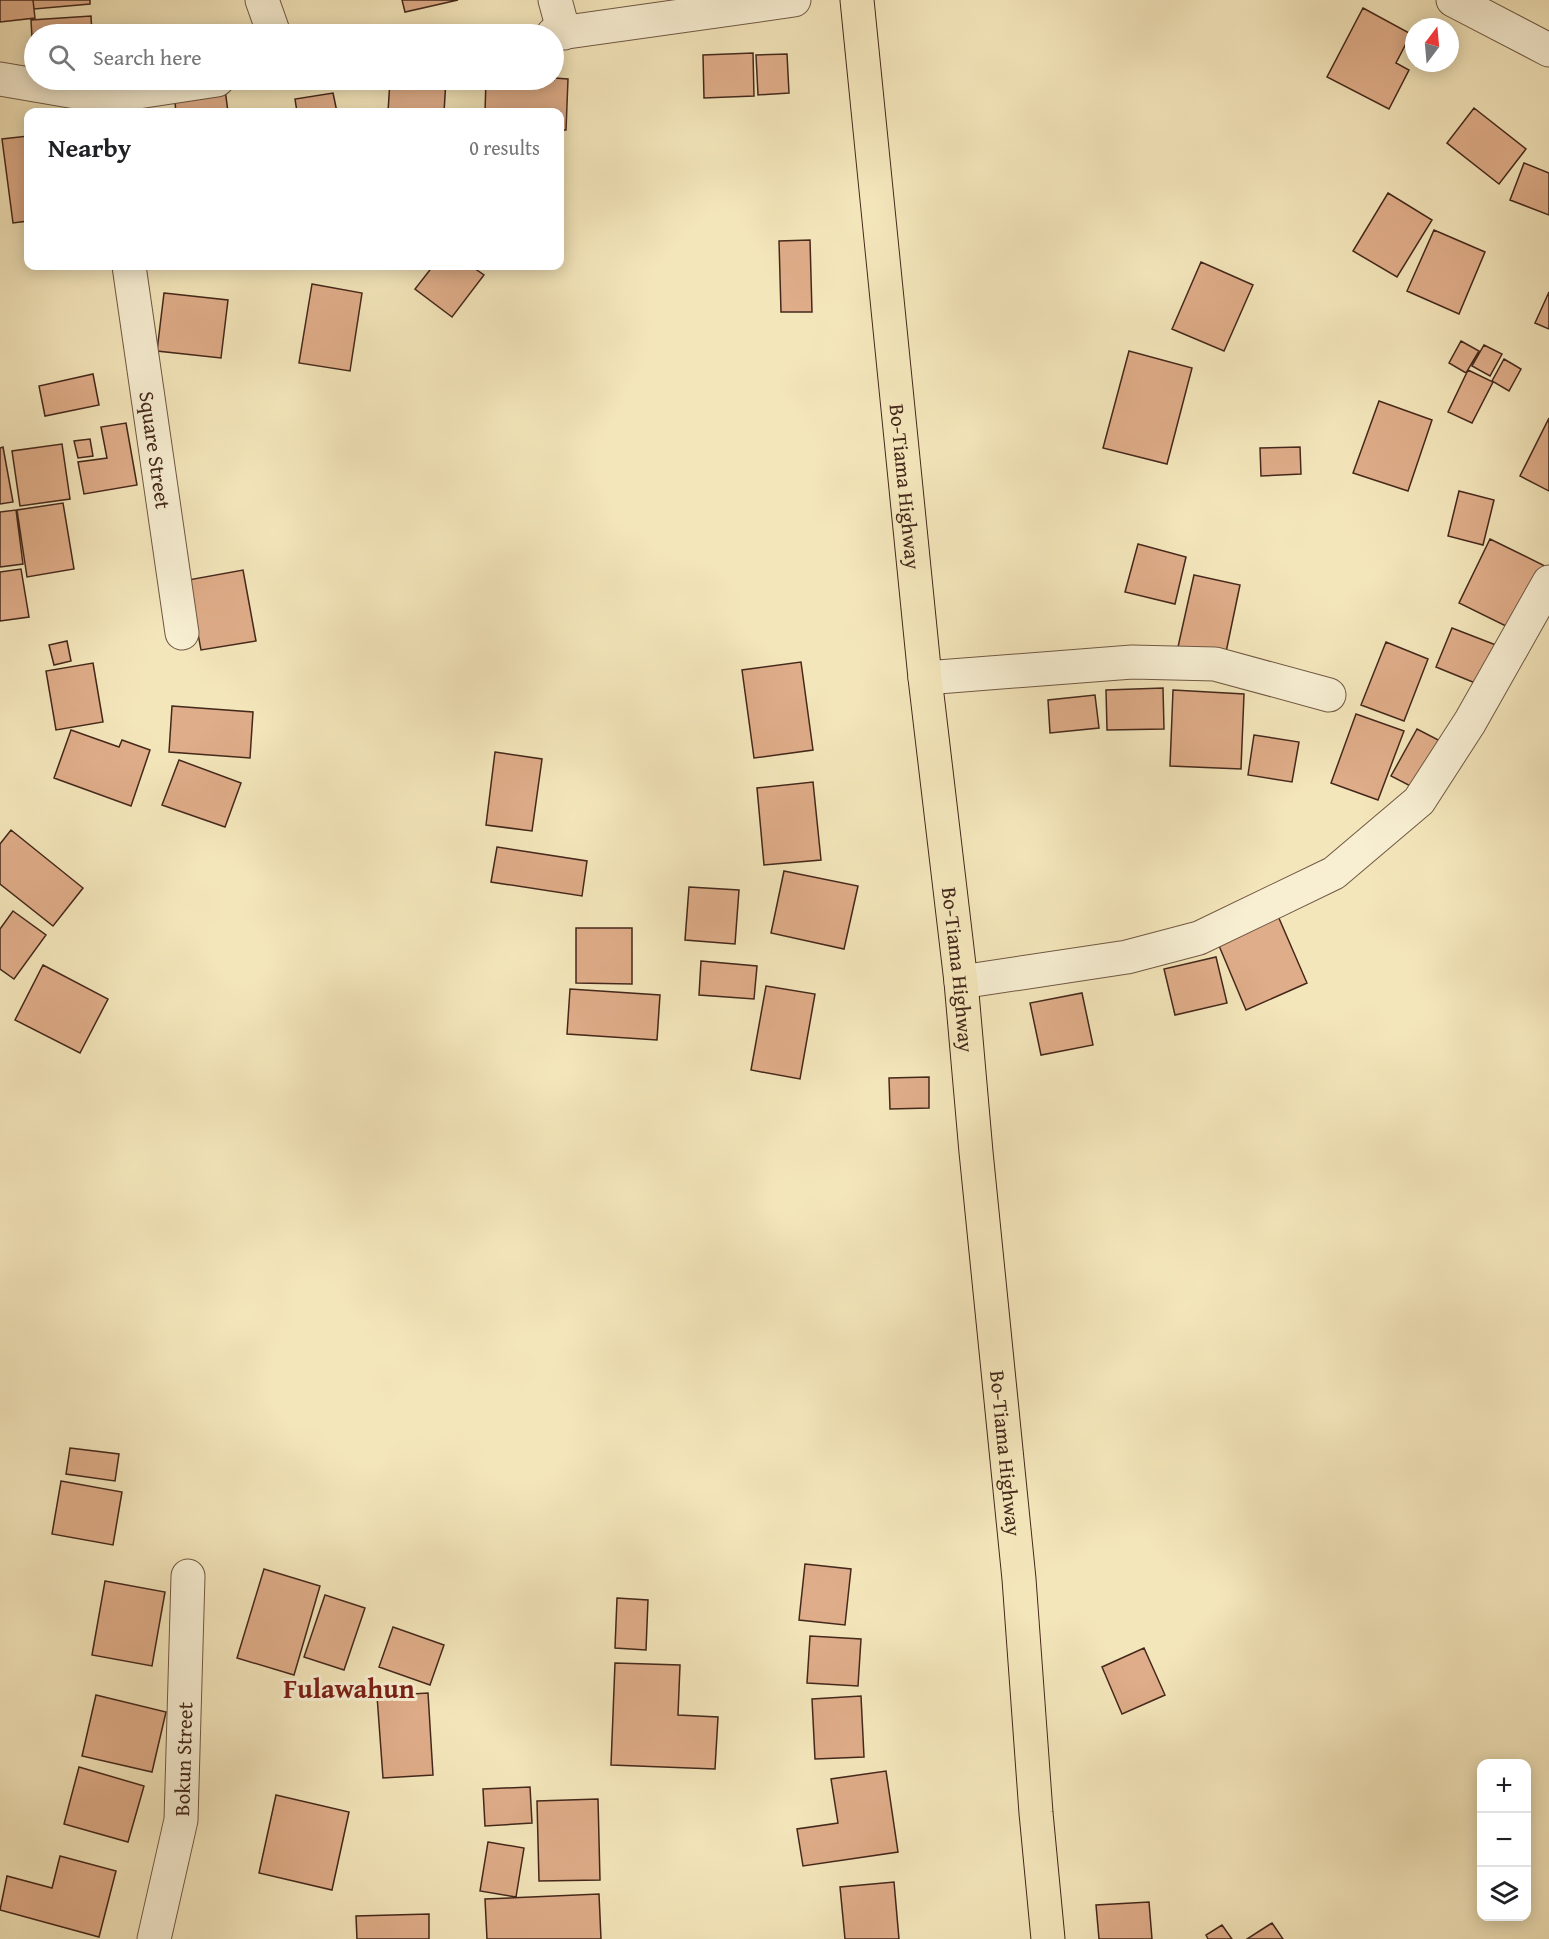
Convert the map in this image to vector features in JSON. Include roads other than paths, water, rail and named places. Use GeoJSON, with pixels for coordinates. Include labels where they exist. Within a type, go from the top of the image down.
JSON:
{"type":"FeatureCollection","features":[{"type":"Feature","properties":{"kind":"highway","name":"Bo-Tiama Highway"},"geometry":{"type":"LineString","coordinates":[[857,0],[925,678],[962,982],[976,1152],[1019,1579],[1036,1813],[1048,1939]]}},
{"type":"Feature","properties":{"kind":"street"},"geometry":{"type":"LineString","coordinates":[[262,0],[270,24]]}},
{"type":"Feature","properties":{"kind":"street"},"geometry":{"type":"LineString","coordinates":[[555,0],[558,24]]}},
{"type":"Feature","properties":{"kind":"street"},"geometry":{"type":"LineString","coordinates":[[564,33],[794,0]]}},
{"type":"Feature","properties":{"kind":"street"},"geometry":{"type":"LineString","coordinates":[[1453,0],[1549,50]]}},
{"type":"Feature","properties":{"kind":"street"},"geometry":{"type":"LineString","coordinates":[[0,79],[24,85]]}},
{"type":"Feature","properties":{"kind":"street"},"geometry":{"type":"LineString","coordinates":[[45,90],[106,105],[173,90]]}},
{"type":"Feature","properties":{"kind":"street","name":"Square Street"},"geometry":{"type":"LineString","coordinates":[[130,270],[182,633]]}},
{"type":"Feature","properties":{"kind":"street"},"geometry":{"type":"LineString","coordinates":[[962,982],[1127,957],[1199,938],[1334,873],[1419,801],[1470,722],[1549,582]]}},
{"type":"Feature","properties":{"kind":"street"},"geometry":{"type":"LineString","coordinates":[[925,678],[1132,662],[1215,664],[1329,695]]}},
{"type":"Feature","properties":{"kind":"street","name":"Bokun Street"},"geometry":{"type":"LineString","coordinates":[[154,1939],[181,1820],[188,1576]]}},
{"type":"Feature","properties":{"kind":"district","name":"Fulawahun"},"geometry":{"type":"Point","coordinates":[349,1688]}}]}
